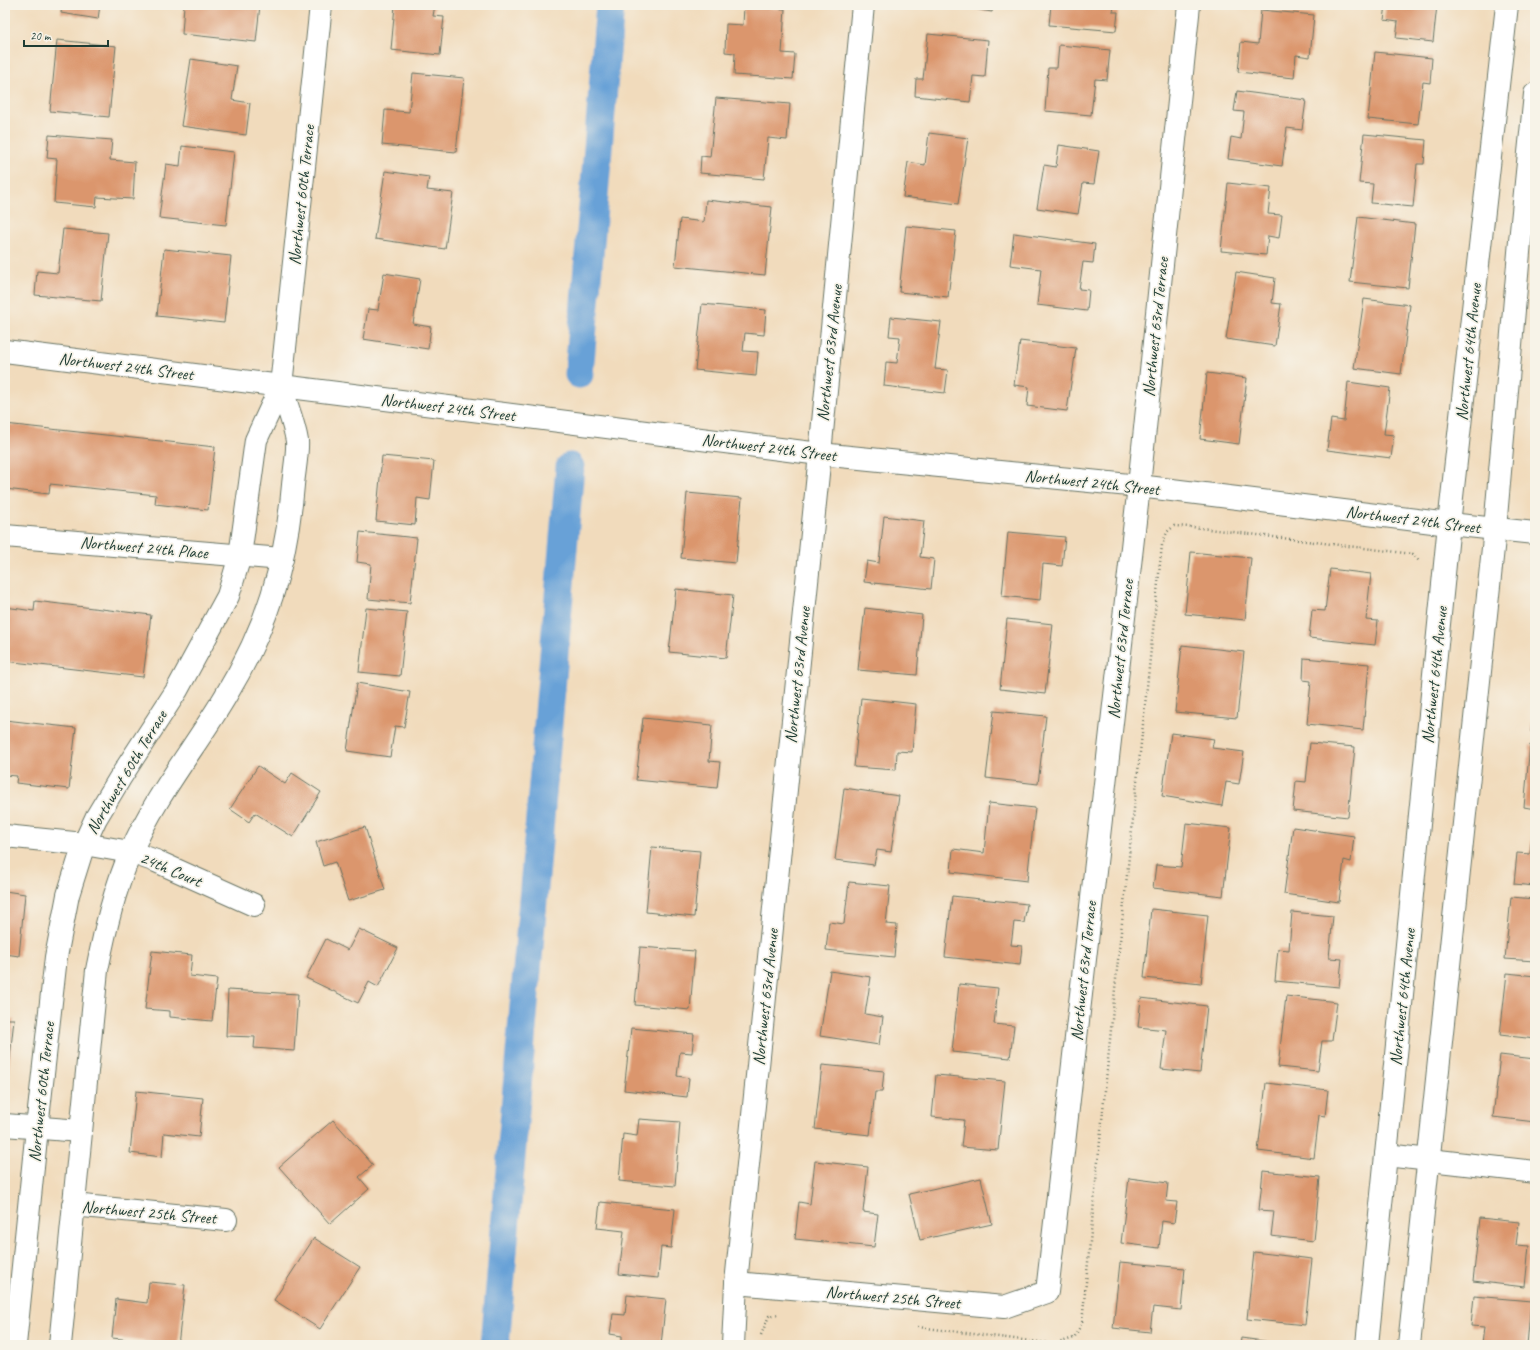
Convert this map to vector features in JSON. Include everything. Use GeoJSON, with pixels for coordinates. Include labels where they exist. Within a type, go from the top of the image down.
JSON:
{"type":"FeatureCollection","features":[{"type":"Feature","properties":{"kind":"street","name":"Northwest 60th Terrace"},"geometry":{"type":"LineString","coordinates":[[15,1345],[56,957],[68,895],[84,844],[96,818],[184,676],[228,596],[240,556],[256,440],[281,386],[321,5]]}},
{"type":"Feature","properties":{"kind":"street","name":"Northwest 63rd Avenue"},"geometry":{"type":"LineString","coordinates":[[733,1345],[736,1283],[820,454],[863,5]]}},
{"type":"Feature","properties":{"kind":"street","name":"Northwest 63rd Terrace"},"geometry":{"type":"LineString","coordinates":[[1047,1292],[1139,486],[1189,5]]}},
{"type":"Feature","properties":{"kind":"street","name":"Northwest 64th Avenue"},"geometry":{"type":"LineString","coordinates":[[1367,1345],[1449,524],[1507,5]]}},
{"type":"Feature","properties":{"kind":"street"},"geometry":{"type":"LineString","coordinates":[[1409,1345],[1495,529],[1520,241],[1535,94]]}},
{"type":"Feature","properties":{"kind":"street","name":"Northwest 24th Street"},"geometry":{"type":"LineString","coordinates":[[5,351],[820,454],[1139,486],[1535,533]]}},
{"type":"Feature","properties":{"kind":"street","name":"Northwest 60th Terrace"},"geometry":{"type":"LineString","coordinates":[[60,1345],[97,970],[105,928],[115,892],[130,852],[142,828],[168,783],[225,698],[250,653],[271,602],[282,559],[290,516],[297,442],[281,386]]}},
{"type":"Feature","properties":{"kind":"street","name":"Northwest 24th Place"},"geometry":{"type":"LineString","coordinates":[[5,536],[282,559]]}},
{"type":"Feature","properties":{"kind":"street","name":"24th Court"},"geometry":{"type":"LineString","coordinates":[[5,836],[84,844],[130,852],[156,861],[254,905]]}},
{"type":"Feature","properties":{"kind":"street"},"geometry":{"type":"LineString","coordinates":[[5,1125],[80,1131]]}},
{"type":"Feature","properties":{"kind":"street"},"geometry":{"type":"LineString","coordinates":[[1386,1155],[1535,1172]]}},
{"type":"Feature","properties":{"kind":"street","name":"Northwest 25th Street"},"geometry":{"type":"LineString","coordinates":[[73,1205],[226,1220]]}},
{"type":"Feature","properties":{"kind":"street","name":"Northwest 25th Street"},"geometry":{"type":"LineString","coordinates":[[736,1283],[1004,1307],[1047,1292]]}},
{"type":"Feature","properties":{"kind":"path"},"geometry":{"type":"LineString","coordinates":[[916,1327],[1055,1344],[1074,1338],[1082,1323],[1162,545],[1167,532],[1174,526],[1192,527],[1413,554],[1420,561],[1419,568]]}},
{"type":"Feature","properties":{"kind":"path"},"geometry":{"type":"LineString","coordinates":[[760,1338],[761,1332],[769,1316],[784,1314]]}},
{"type":"Feature","properties":{"kind":"building"},"geometry":{"type":"Polygon","coordinates":[[[62,5],[100,5],[98,19],[61,13],[62,5]]]}},
{"type":"Feature","properties":{"kind":"building"},"geometry":{"type":"Polygon","coordinates":[[[184,5],[260,5],[256,42],[182,34],[184,5]]]}},
{"type":"Feature","properties":{"kind":"building"},"geometry":{"type":"Polygon","coordinates":[[[395,5],[435,5],[433,16],[444,17],[440,55],[391,50],[395,5]]]}},
{"type":"Feature","properties":{"kind":"building"},"geometry":{"type":"Polygon","coordinates":[[[951,5],[993,5],[992,12],[951,5]]]}},
{"type":"Feature","properties":{"kind":"building"},"geometry":{"type":"Polygon","coordinates":[[[1051,5],[1114,5],[1113,12],[1118,12],[1116,31],[1049,25],[1051,5]]]}},
{"type":"Feature","properties":{"kind":"building"},"geometry":{"type":"Polygon","coordinates":[[[1386,5],[1437,5],[1433,42],[1396,38],[1398,22],[1384,20],[1386,5]]]}},
{"type":"Feature","properties":{"kind":"building"},"geometry":{"type":"Polygon","coordinates":[[[744,6],[785,9],[782,53],[795,54],[793,79],[734,75],[735,53],[725,52],[726,24],[743,25],[744,6]]]}},
{"type":"Feature","properties":{"kind":"building"},"geometry":{"type":"Polygon","coordinates":[[[1261,10],[1314,15],[1310,57],[1296,55],[1294,78],[1238,72],[1241,42],[1258,44],[1261,10]]]}},
{"type":"Feature","properties":{"kind":"building"},"geometry":{"type":"Polygon","coordinates":[[[928,34],[988,40],[985,77],[973,76],[970,102],[915,96],[916,79],[923,79],[928,34]]]}},
{"type":"Feature","properties":{"kind":"building"},"geometry":{"type":"Polygon","coordinates":[[[57,40],[116,46],[109,117],[50,111],[57,40]]]}},
{"type":"Feature","properties":{"kind":"building"},"geometry":{"type":"Polygon","coordinates":[[[1059,45],[1110,50],[1107,80],[1095,79],[1091,115],[1045,111],[1048,68],[1057,68],[1059,45]]]}},
{"type":"Feature","properties":{"kind":"building"},"geometry":{"type":"Polygon","coordinates":[[[1375,52],[1432,58],[1430,83],[1423,82],[1418,124],[1368,119],[1375,52]]]}},
{"type":"Feature","properties":{"kind":"building"},"geometry":{"type":"Polygon","coordinates":[[[191,59],[237,66],[232,100],[250,103],[246,135],[181,126],[191,59]]]}},
{"type":"Feature","properties":{"kind":"building"},"geometry":{"type":"Polygon","coordinates":[[[413,73],[464,78],[456,152],[382,145],[385,110],[409,112],[413,73]]]}},
{"type":"Feature","properties":{"kind":"building"},"geometry":{"type":"Polygon","coordinates":[[[1237,91],[1306,100],[1302,130],[1287,128],[1282,166],[1228,159],[1231,137],[1241,139],[1244,112],[1234,111],[1237,91]]]}},
{"type":"Feature","properties":{"kind":"building"},"geometry":{"type":"Polygon","coordinates":[[[716,98],[790,104],[787,140],[768,138],[764,179],[700,173],[701,156],[710,157],[716,98]]]}},
{"type":"Feature","properties":{"kind":"building"},"geometry":{"type":"Polygon","coordinates":[[[929,133],[968,138],[958,204],[903,197],[908,162],[925,165],[929,133]]]}},
{"type":"Feature","properties":{"kind":"building"},"geometry":{"type":"Polygon","coordinates":[[[1364,134],[1426,140],[1424,164],[1417,164],[1413,207],[1371,203],[1373,184],[1359,183],[1364,134]]]}},
{"type":"Feature","properties":{"kind":"building"},"geometry":{"type":"Polygon","coordinates":[[[49,135],[112,140],[110,160],[135,162],[133,199],[97,197],[96,207],[54,203],[57,159],[47,158],[49,135]]]}},
{"type":"Feature","properties":{"kind":"building"},"geometry":{"type":"Polygon","coordinates":[[[1059,145],[1099,151],[1094,184],[1083,183],[1078,214],[1037,208],[1044,165],[1056,167],[1059,145]]]}},
{"type":"Feature","properties":{"kind":"building"},"geometry":{"type":"Polygon","coordinates":[[[182,146],[234,152],[226,225],[159,218],[166,164],[180,166],[182,146]]]}},
{"type":"Feature","properties":{"kind":"building"},"geometry":{"type":"Polygon","coordinates":[[[385,171],[429,177],[427,190],[453,193],[445,249],[375,239],[385,171]]]}},
{"type":"Feature","properties":{"kind":"building"},"geometry":{"type":"Polygon","coordinates":[[[1228,183],[1271,188],[1268,214],[1282,215],[1279,238],[1268,236],[1266,255],[1221,251],[1228,183]]]}},
{"type":"Feature","properties":{"kind":"building"},"geometry":{"type":"Polygon","coordinates":[[[706,200],[772,207],[765,275],[675,266],[680,219],[704,222],[706,200]]]}},
{"type":"Feature","properties":{"kind":"building"},"geometry":{"type":"Polygon","coordinates":[[[1358,217],[1415,224],[1408,288],[1350,282],[1358,217]]]}},
{"type":"Feature","properties":{"kind":"building"},"geometry":{"type":"Polygon","coordinates":[[[906,226],[956,231],[948,297],[899,292],[906,226]]]}},
{"type":"Feature","properties":{"kind":"building"},"geometry":{"type":"Polygon","coordinates":[[[63,229],[108,233],[101,301],[35,295],[37,271],[58,273],[63,229]]]}},
{"type":"Feature","properties":{"kind":"building"},"geometry":{"type":"Polygon","coordinates":[[[1014,233],[1095,244],[1093,263],[1083,262],[1079,289],[1089,290],[1087,311],[1037,305],[1041,269],[1010,265],[1014,233]]]}},
{"type":"Feature","properties":{"kind":"building"},"geometry":{"type":"Polygon","coordinates":[[[164,249],[231,256],[224,323],[157,316],[164,249]]]}},
{"type":"Feature","properties":{"kind":"building"},"geometry":{"type":"Polygon","coordinates":[[[1236,272],[1275,278],[1272,303],[1281,304],[1275,346],[1226,339],[1236,272]]]}},
{"type":"Feature","properties":{"kind":"building"},"geometry":{"type":"Polygon","coordinates":[[[384,273],[420,279],[413,324],[431,327],[428,349],[363,339],[368,309],[378,310],[384,273]]]}},
{"type":"Feature","properties":{"kind":"building"},"geometry":{"type":"Polygon","coordinates":[[[1364,299],[1410,305],[1401,374],[1354,368],[1364,299]]]}},
{"type":"Feature","properties":{"kind":"building"},"geometry":{"type":"Polygon","coordinates":[[[702,304],[766,310],[764,335],[745,333],[743,351],[758,352],[756,376],[695,370],[702,304]]]}},
{"type":"Feature","properties":{"kind":"building"},"geometry":{"type":"Polygon","coordinates":[[[891,317],[941,322],[935,369],[948,370],[945,393],[884,386],[886,362],[897,363],[900,337],[889,336],[891,317]]]}},
{"type":"Feature","properties":{"kind":"building"},"geometry":{"type":"Polygon","coordinates":[[[1020,341],[1076,348],[1067,411],[1027,406],[1029,387],[1014,385],[1020,341]]]}},
{"type":"Feature","properties":{"kind":"building"},"geometry":{"type":"Polygon","coordinates":[[[1207,373],[1247,378],[1239,444],[1200,439],[1207,373]]]}},
{"type":"Feature","properties":{"kind":"building"},"geometry":{"type":"Polygon","coordinates":[[[1348,382],[1390,388],[1384,434],[1394,435],[1391,458],[1327,450],[1331,419],[1344,421],[1348,382]]]}},
{"type":"Feature","properties":{"kind":"building"},"geometry":{"type":"Polygon","coordinates":[[[5,424],[215,447],[208,510],[155,504],[156,495],[50,484],[49,494],[5,489],[5,424]]]}},
{"type":"Feature","properties":{"kind":"building"},"geometry":{"type":"Polygon","coordinates":[[[382,456],[434,461],[430,500],[417,498],[415,525],[376,521],[382,456]]]}},
{"type":"Feature","properties":{"kind":"building"},"geometry":{"type":"Polygon","coordinates":[[[687,493],[742,498],[736,563],[681,558],[687,493]]]}},
{"type":"Feature","properties":{"kind":"building"},"geometry":{"type":"Polygon","coordinates":[[[884,516],[924,521],[920,557],[934,559],[931,589],[864,582],[867,561],[879,563],[884,516]]]}},
{"type":"Feature","properties":{"kind":"building"},"geometry":{"type":"Polygon","coordinates":[[[360,532],[417,538],[410,603],[368,599],[371,564],[357,562],[360,532]]]}},
{"type":"Feature","properties":{"kind":"building"},"geometry":{"type":"Polygon","coordinates":[[[1008,532],[1065,537],[1062,566],[1043,564],[1040,600],[1002,596],[1008,532]]]}},
{"type":"Feature","properties":{"kind":"building"},"geometry":{"type":"Polygon","coordinates":[[[1191,552],[1251,558],[1245,620],[1185,614],[1191,552]]]}},
{"type":"Feature","properties":{"kind":"building"},"geometry":{"type":"Polygon","coordinates":[[[1330,569],[1371,574],[1366,620],[1378,621],[1375,645],[1309,638],[1312,610],[1325,611],[1330,569]]]}},
{"type":"Feature","properties":{"kind":"building"},"geometry":{"type":"Polygon","coordinates":[[[676,589],[733,595],[726,658],[669,652],[676,589]]]}},
{"type":"Feature","properties":{"kind":"building"},"geometry":{"type":"Polygon","coordinates":[[[35,601],[151,615],[143,677],[5,661],[5,607],[34,611],[35,601]]]}},
{"type":"Feature","properties":{"kind":"building"},"geometry":{"type":"Polygon","coordinates":[[[366,608],[407,612],[400,676],[359,672],[366,608]]]}},
{"type":"Feature","properties":{"kind":"building"},"geometry":{"type":"Polygon","coordinates":[[[865,608],[922,615],[917,675],[858,670],[865,608]]]}},
{"type":"Feature","properties":{"kind":"building"},"geometry":{"type":"Polygon","coordinates":[[[1007,619],[1053,624],[1045,694],[1000,689],[1007,619]]]}},
{"type":"Feature","properties":{"kind":"building"},"geometry":{"type":"Polygon","coordinates":[[[1182,645],[1244,652],[1237,718],[1175,712],[1182,645]]]}},
{"type":"Feature","properties":{"kind":"building"},"geometry":{"type":"Polygon","coordinates":[[[1304,658],[1369,664],[1363,730],[1307,724],[1311,681],[1303,680],[1304,658]]]}},
{"type":"Feature","properties":{"kind":"building"},"geometry":{"type":"Polygon","coordinates":[[[357,683],[410,692],[404,727],[395,726],[390,757],[347,751],[357,683]]]}},
{"type":"Feature","properties":{"kind":"building"},"geometry":{"type":"Polygon","coordinates":[[[861,698],[916,704],[912,752],[897,751],[896,770],[854,767],[861,698]]]}},
{"type":"Feature","properties":{"kind":"building"},"geometry":{"type":"Polygon","coordinates":[[[1535,702],[1535,733],[1531,732],[1535,702]]]}},
{"type":"Feature","properties":{"kind":"building"},"geometry":{"type":"Polygon","coordinates":[[[994,711],[1046,716],[1038,784],[986,778],[994,711]]]}},
{"type":"Feature","properties":{"kind":"building"},"geometry":{"type":"Polygon","coordinates":[[[643,718],[712,725],[709,761],[720,762],[717,788],[636,780],[643,718]]]}},
{"type":"Feature","properties":{"kind":"building"},"geometry":{"type":"Polygon","coordinates":[[[5,720],[76,728],[69,789],[16,783],[17,776],[5,775],[5,720]]]}},
{"type":"Feature","properties":{"kind":"building"},"geometry":{"type":"Polygon","coordinates":[[[1171,733],[1214,739],[1212,748],[1244,752],[1239,784],[1226,782],[1222,806],[1162,796],[1171,733]]]}},
{"type":"Feature","properties":{"kind":"building"},"geometry":{"type":"Polygon","coordinates":[[[1310,743],[1355,747],[1348,817],[1293,811],[1296,781],[1306,782],[1310,743]]]}},
{"type":"Feature","properties":{"kind":"building"},"geometry":{"type":"Polygon","coordinates":[[[1530,745],[1535,746],[1535,809],[1524,807],[1530,745]]]}},
{"type":"Feature","properties":{"kind":"building"},"geometry":{"type":"Polygon","coordinates":[[[258,766],[285,784],[292,773],[321,792],[293,837],[255,813],[249,822],[230,809],[258,766]]]}},
{"type":"Feature","properties":{"kind":"building"},"geometry":{"type":"Polygon","coordinates":[[[844,788],[899,796],[891,852],[877,850],[874,865],[835,860],[844,788]]]}},
{"type":"Feature","properties":{"kind":"building"},"geometry":{"type":"Polygon","coordinates":[[[989,803],[1035,808],[1027,881],[951,872],[953,849],[984,853],[989,803]]]}},
{"type":"Feature","properties":{"kind":"building"},"geometry":{"type":"Polygon","coordinates":[[[1534,818],[1535,886],[1514,884],[1517,853],[1530,854],[1534,818]]]}},
{"type":"Feature","properties":{"kind":"building"},"geometry":{"type":"Polygon","coordinates":[[[1186,823],[1231,828],[1223,896],[1153,888],[1156,865],[1181,867],[1186,823]]]}},
{"type":"Feature","properties":{"kind":"building"},"geometry":{"type":"Polygon","coordinates":[[[365,827],[385,890],[348,901],[335,862],[323,866],[316,842],[365,827]]]}},
{"type":"Feature","properties":{"kind":"building"},"geometry":{"type":"Polygon","coordinates":[[[1293,827],[1354,836],[1351,862],[1344,860],[1339,902],[1284,894],[1293,827]]]}},
{"type":"Feature","properties":{"kind":"building"},"geometry":{"type":"Polygon","coordinates":[[[652,847],[700,851],[694,917],[646,912],[652,847]]]}},
{"type":"Feature","properties":{"kind":"building"},"geometry":{"type":"Polygon","coordinates":[[[849,882],[890,886],[886,924],[897,925],[894,957],[826,950],[829,922],[844,924],[849,882]]]}},
{"type":"Feature","properties":{"kind":"building"},"geometry":{"type":"Polygon","coordinates":[[[5,891],[25,894],[19,956],[5,954],[5,891]]]}},
{"type":"Feature","properties":{"kind":"building"},"geometry":{"type":"Polygon","coordinates":[[[952,896],[1027,904],[1024,923],[1014,922],[1011,945],[1022,946],[1020,965],[945,957],[952,896]]]}},
{"type":"Feature","properties":{"kind":"building"},"geometry":{"type":"Polygon","coordinates":[[[1511,897],[1535,899],[1535,961],[1505,959],[1511,897]]]}},
{"type":"Feature","properties":{"kind":"building"},"geometry":{"type":"Polygon","coordinates":[[[1151,909],[1208,915],[1201,984],[1144,978],[1151,909]]]}},
{"type":"Feature","properties":{"kind":"building"},"geometry":{"type":"Polygon","coordinates":[[[1292,912],[1333,916],[1329,958],[1342,959],[1339,987],[1275,981],[1278,949],[1289,950],[1292,912]]]}},
{"type":"Feature","properties":{"kind":"building"},"geometry":{"type":"Polygon","coordinates":[[[359,929],[398,948],[378,987],[369,982],[358,1003],[306,978],[326,939],[348,950],[359,929]]]}},
{"type":"Feature","properties":{"kind":"building"},"geometry":{"type":"Polygon","coordinates":[[[640,947],[695,951],[690,1010],[635,1005],[640,947]]]}},
{"type":"Feature","properties":{"kind":"building"},"geometry":{"type":"Polygon","coordinates":[[[152,951],[192,955],[190,976],[217,979],[212,1021],[170,1017],[170,1011],[145,1009],[152,951]]]}},
{"type":"Feature","properties":{"kind":"building"},"geometry":{"type":"Polygon","coordinates":[[[830,971],[871,977],[865,1014],[883,1017],[879,1045],[820,1036],[830,971]]]}},
{"type":"Feature","properties":{"kind":"building"},"geometry":{"type":"Polygon","coordinates":[[[1507,973],[1535,976],[1535,1039],[1500,1035],[1507,973]]]}},
{"type":"Feature","properties":{"kind":"building"},"geometry":{"type":"Polygon","coordinates":[[[959,984],[998,988],[994,1024],[1014,1026],[1010,1058],[952,1052],[959,984]]]}},
{"type":"Feature","properties":{"kind":"building"},"geometry":{"type":"Polygon","coordinates":[[[228,990],[298,994],[294,1051],[254,1048],[255,1037],[226,1036],[228,990]]]}},
{"type":"Feature","properties":{"kind":"building"},"geometry":{"type":"Polygon","coordinates":[[[1286,996],[1337,1002],[1332,1041],[1322,1041],[1318,1071],[1278,1067],[1286,996]]]}},
{"type":"Feature","properties":{"kind":"building"},"geometry":{"type":"Polygon","coordinates":[[[1141,998],[1207,1006],[1200,1073],[1161,1069],[1166,1030],[1138,1027],[1141,998]]]}},
{"type":"Feature","properties":{"kind":"building"},"geometry":{"type":"Polygon","coordinates":[[[5,1019],[14,1019],[8,1076],[5,1076],[5,1019]]]}},
{"type":"Feature","properties":{"kind":"building"},"geometry":{"type":"Polygon","coordinates":[[[631,1028],[694,1034],[692,1053],[680,1052],[677,1076],[689,1078],[687,1097],[624,1090],[631,1028]]]}},
{"type":"Feature","properties":{"kind":"building"},"geometry":{"type":"Polygon","coordinates":[[[1500,1055],[1535,1059],[1535,1122],[1493,1117],[1500,1055]]]}},
{"type":"Feature","properties":{"kind":"building"},"geometry":{"type":"Polygon","coordinates":[[[822,1065],[884,1071],[882,1092],[875,1092],[870,1135],[815,1129],[822,1065]]]}},
{"type":"Feature","properties":{"kind":"building"},"geometry":{"type":"Polygon","coordinates":[[[936,1075],[1005,1081],[998,1150],[961,1147],[964,1120],[932,1117],[936,1075]]]}},
{"type":"Feature","properties":{"kind":"building"},"geometry":{"type":"Polygon","coordinates":[[[1266,1083],[1328,1090],[1325,1116],[1319,1115],[1314,1158],[1258,1151],[1266,1083]]]}},
{"type":"Feature","properties":{"kind":"building"},"geometry":{"type":"Polygon","coordinates":[[[136,1091],[203,1098],[199,1137],[164,1133],[162,1157],[130,1153],[136,1091]]]}},
{"type":"Feature","properties":{"kind":"building"},"geometry":{"type":"Polygon","coordinates":[[[639,1119],[680,1122],[675,1186],[619,1181],[623,1134],[637,1136],[639,1119]]]}},
{"type":"Feature","properties":{"kind":"building"},"geometry":{"type":"Polygon","coordinates":[[[333,1120],[373,1165],[359,1177],[369,1189],[330,1224],[279,1167],[333,1120]]]}},
{"type":"Feature","properties":{"kind":"building"},"geometry":{"type":"Polygon","coordinates":[[[815,1161],[868,1167],[863,1212],[878,1214],[874,1247],[795,1239],[799,1202],[810,1204],[815,1161]]]}},
{"type":"Feature","properties":{"kind":"building"},"geometry":{"type":"Polygon","coordinates":[[[1263,1171],[1320,1177],[1314,1241],[1271,1236],[1274,1211],[1259,1210],[1263,1171]]]}},
{"type":"Feature","properties":{"kind":"building"},"geometry":{"type":"Polygon","coordinates":[[[981,1178],[992,1224],[920,1240],[909,1194],[981,1178]]]}},
{"type":"Feature","properties":{"kind":"building"},"geometry":{"type":"Polygon","coordinates":[[[1129,1178],[1168,1183],[1166,1201],[1177,1202],[1174,1223],[1162,1221],[1159,1248],[1121,1243],[1129,1178]]]}},
{"type":"Feature","properties":{"kind":"building"},"geometry":{"type":"Polygon","coordinates":[[[600,1202],[675,1209],[671,1248],[661,1247],[658,1278],[619,1274],[624,1231],[597,1228],[600,1202]]]}},
{"type":"Feature","properties":{"kind":"building"},"geometry":{"type":"Polygon","coordinates":[[[1480,1218],[1519,1222],[1516,1245],[1529,1246],[1525,1287],[1473,1281],[1480,1218]]]}},
{"type":"Feature","properties":{"kind":"building"},"geometry":{"type":"Polygon","coordinates":[[[314,1238],[360,1267],[320,1329],[274,1300],[314,1238]]]}},
{"type":"Feature","properties":{"kind":"building"},"geometry":{"type":"Polygon","coordinates":[[[1254,1252],[1312,1259],[1305,1325],[1247,1319],[1254,1252]]]}},
{"type":"Feature","properties":{"kind":"building"},"geometry":{"type":"Polygon","coordinates":[[[1120,1262],[1185,1268],[1181,1310],[1153,1307],[1150,1332],[1113,1328],[1120,1262]]]}},
{"type":"Feature","properties":{"kind":"building"},"geometry":{"type":"Polygon","coordinates":[[[149,1282],[185,1285],[178,1345],[112,1338],[116,1299],[147,1303],[149,1282]]]}},
{"type":"Feature","properties":{"kind":"building"},"geometry":{"type":"Polygon","coordinates":[[[627,1295],[666,1299],[661,1345],[622,1345],[622,1336],[610,1334],[613,1314],[625,1315],[627,1295]]]}},
{"type":"Feature","properties":{"kind":"building"},"geometry":{"type":"Polygon","coordinates":[[[1474,1296],[1531,1301],[1527,1345],[1482,1345],[1484,1327],[1471,1326],[1474,1296]]]}},
{"type":"Feature","properties":{"kind":"building"},"geometry":{"type":"Polygon","coordinates":[[[1241,1338],[1278,1343],[1277,1345],[1240,1345],[1241,1338]]]}},
{"type":"Feature","properties":{"kind":"waterway"},"geometry":{"type":"LineString","coordinates":[[579,374],[610,5]]}},
{"type":"Feature","properties":{"kind":"waterway"},"geometry":{"type":"LineString","coordinates":[[495,1345],[570,467]]}}]}
